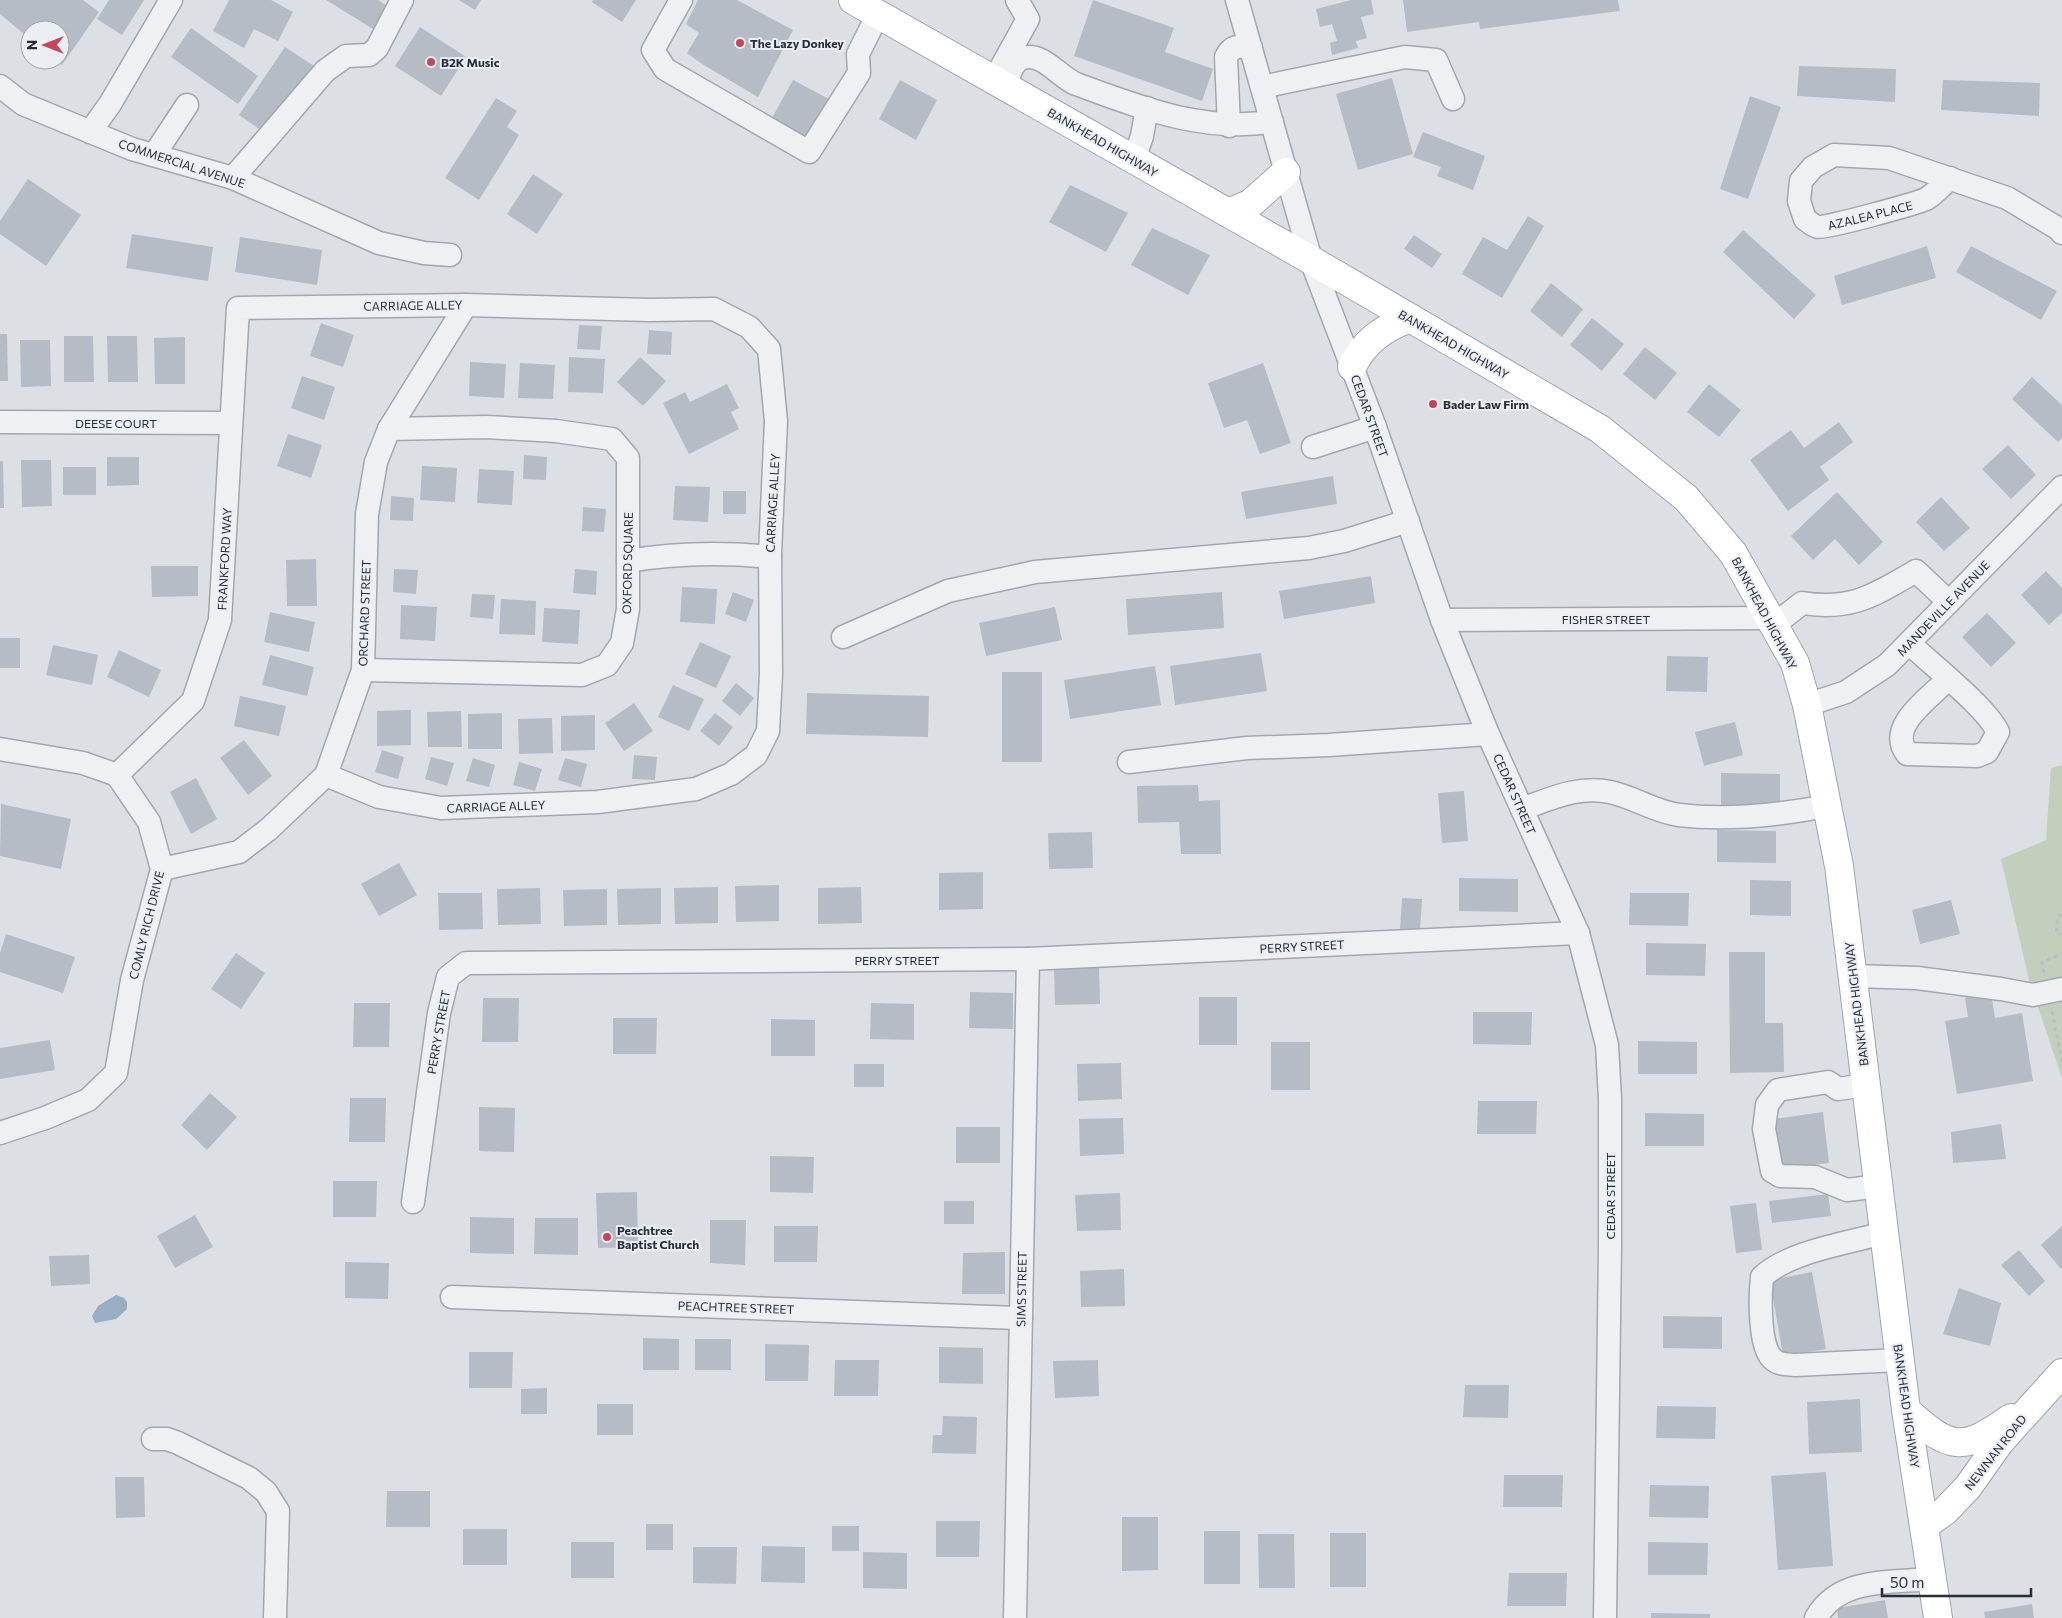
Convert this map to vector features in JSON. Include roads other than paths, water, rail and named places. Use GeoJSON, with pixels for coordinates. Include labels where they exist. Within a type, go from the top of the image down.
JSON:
{"type":"FeatureCollection","features":[{"type":"Feature","properties":{"kind":"main road","name":"BANKHEAD HIGHWAY"},"geometry":{"type":"LineString","coordinates":[[853,0],[1311,260],[1600,429],[1686,498],[1734,553],[1795,663],[1807,705],[1839,866],[1906,1410],[1938,1618]]}},
{"type":"Feature","properties":{"kind":"main road"},"geometry":{"type":"LineString","coordinates":[[1228,213],[1250,204],[1286,172]]}},
{"type":"Feature","properties":{"kind":"main road"},"geometry":{"type":"LineString","coordinates":[[1352,367],[1366,344],[1388,328],[1410,318]]}},
{"type":"Feature","properties":{"kind":"main road","name":"NEWNAN ROAD"},"geometry":{"type":"LineString","coordinates":[[1924,1526],[1945,1512],[1968,1487],[1999,1443],[2062,1373]]}},
{"type":"Feature","properties":{"kind":"main road"},"geometry":{"type":"LineString","coordinates":[[1906,1410],[1931,1432],[1950,1441],[1969,1443],[1988,1434],[2038,1399]]}},
{"type":"Feature","properties":{"kind":"street"},"geometry":{"type":"LineString","coordinates":[[90,132],[110,104],[171,0]]}},
{"type":"Feature","properties":{"kind":"street"},"geometry":{"type":"LineString","coordinates":[[233,178],[325,71],[346,56],[369,55],[377,48],[402,0]]}},
{"type":"Feature","properties":{"kind":"street"},"geometry":{"type":"LineString","coordinates":[[681,0],[653,50],[665,69],[809,152],[859,73],[858,54],[878,14]]}},
{"type":"Feature","properties":{"kind":"street"},"geometry":{"type":"LineString","coordinates":[[1000,83],[1028,19],[1017,0]]}},
{"type":"Feature","properties":{"kind":"street","name":"CEDAR STREET"},"geometry":{"type":"LineString","coordinates":[[1237,0],[1311,260],[1375,427],[1442,620],[1488,734],[1578,932],[1607,1045],[1610,1099],[1605,1618]]}},
{"type":"Feature","properties":{"kind":"street"},"geometry":{"type":"LineString","coordinates":[[1229,126],[1226,57],[1229,50],[1238,46],[1251,48]]}},
{"type":"Feature","properties":{"kind":"street"},"geometry":{"type":"LineString","coordinates":[[1262,87],[1405,56],[1436,60],[1453,99]]}},
{"type":"Feature","properties":{"kind":"street"},"geometry":{"type":"LineString","coordinates":[[1000,83],[1014,64],[1023,58],[1031,58],[1044,61],[1066,80],[1182,119],[1229,126],[1272,122]]}},
{"type":"Feature","properties":{"kind":"street","name":"COMMERCIAL AVENUE"},"geometry":{"type":"LineString","coordinates":[[0,86],[23,104],[90,132],[154,155],[233,178],[379,243],[424,253],[450,255]]}},
{"type":"Feature","properties":{"kind":"street"},"geometry":{"type":"LineString","coordinates":[[154,155],[187,105]]}},
{"type":"Feature","properties":{"kind":"street"},"geometry":{"type":"LineString","coordinates":[[1134,160],[1142,136],[1147,108]]}},
{"type":"Feature","properties":{"kind":"street","name":"AZALEA PLACE"},"geometry":{"type":"LineString","coordinates":[[1950,178],[1927,198],[1912,205],[1885,210],[1835,226],[1818,227],[1805,219],[1799,201],[1801,181],[1813,167],[1834,155],[1889,158],[1950,178],[2007,198],[2059,229],[2062,233]]}},
{"type":"Feature","properties":{"kind":"street","name":"CARRIAGE ALLEY"},"geometry":{"type":"LineString","coordinates":[[238,308],[466,304],[650,310],[714,309],[749,327],[769,349],[776,422],[770,557],[771,674],[768,731],[756,755],[730,774],[696,789],[598,802],[442,808],[379,797],[326,775]]}},
{"type":"Feature","properties":{"kind":"street","name":"ORCHARD STREET"},"geometry":{"type":"LineString","coordinates":[[162,868],[239,852],[269,829],[326,775],[363,670],[367,514],[376,462],[389,429],[466,304]]}},
{"type":"Feature","properties":{"kind":"street","name":"FRANKFORD WAY"},"geometry":{"type":"LineString","coordinates":[[117,774],[193,701],[220,620],[238,308]]}},
{"type":"Feature","properties":{"kind":"street","name":"DEESE COURT"},"geometry":{"type":"LineString","coordinates":[[0,422],[231,423]]}},
{"type":"Feature","properties":{"kind":"street","name":"OXFORD SQUARE"},"geometry":{"type":"LineString","coordinates":[[363,670],[582,674],[607,665],[622,643],[628,609],[628,458],[612,439],[556,431],[486,427],[389,429]]}},
{"type":"Feature","properties":{"kind":"street"},"geometry":{"type":"LineString","coordinates":[[1313,447],[1375,427]]}},
{"type":"Feature","properties":{"kind":"street","name":"MANDEVILLE AVENUE"},"geometry":{"type":"LineString","coordinates":[[1807,705],[1846,692],[1887,665],[2062,487]]}},
{"type":"Feature","properties":{"kind":"street"},"geometry":{"type":"LineString","coordinates":[[843,637],[948,591],[1036,572],[1309,548],[1344,541],[1408,521]]}},
{"type":"Feature","properties":{"kind":"street"},"geometry":{"type":"LineString","coordinates":[[628,561],[675,554],[725,553],[770,557]]}},
{"type":"Feature","properties":{"kind":"street"},"geometry":{"type":"LineString","coordinates":[[1772,622],[1802,603],[1825,607],[1846,605],[1873,595],[1916,571],[1949,602]]}},
{"type":"Feature","properties":{"kind":"street","name":"FISHER STREET"},"geometry":{"type":"LineString","coordinates":[[1442,620],[1772,622]]}},
{"type":"Feature","properties":{"kind":"street"},"geometry":{"type":"LineString","coordinates":[[1909,644],[1948,680]]}},
{"type":"Feature","properties":{"kind":"street"},"geometry":{"type":"LineString","coordinates":[[1129,762],[1247,748],[1328,745],[1488,734]]}},
{"type":"Feature","properties":{"kind":"street"},"geometry":{"type":"LineString","coordinates":[[0,749],[82,764],[117,774]]}},
{"type":"Feature","properties":{"kind":"street","name":"COMLY RICH DRIVE"},"geometry":{"type":"LineString","coordinates":[[0,1133],[46,1118],[88,1100],[116,1073],[132,980],[162,868],[149,822],[117,774]]}},
{"type":"Feature","properties":{"kind":"street"},"geometry":{"type":"LineString","coordinates":[[1522,809],[1575,791],[1610,792],[1678,815],[1750,817],[1827,806]]}},
{"type":"Feature","properties":{"kind":"street","name":"PERRY STREET"},"geometry":{"type":"LineString","coordinates":[[413,1202],[439,1013],[448,977],[466,963],[1028,959],[1578,932]]}},
{"type":"Feature","properties":{"kind":"street","name":"SIMS STREET"},"geometry":{"type":"LineString","coordinates":[[1015,1618],[1028,959]]}},
{"type":"Feature","properties":{"kind":"street"},"geometry":{"type":"LineString","coordinates":[[1853,976],[1917,978],[2033,995],[2062,989]]}},
{"type":"Feature","properties":{"kind":"street"},"geometry":{"type":"LineString","coordinates":[[1865,1086],[1838,1088],[1828,1082],[1778,1090],[1767,1105],[1765,1138],[1772,1171],[1780,1176],[1815,1177],[1847,1190],[1879,1186]]}},
{"type":"Feature","properties":{"kind":"street"},"geometry":{"type":"LineString","coordinates":[[1884,1233],[1806,1255],[1772,1268],[1762,1277],[1760,1296],[1765,1339],[1770,1356],[1779,1364],[1795,1365],[1900,1360]]}},
{"type":"Feature","properties":{"kind":"street","name":"PEACHTREE STREET"},"geometry":{"type":"LineString","coordinates":[[452,1297],[1021,1318]]}},
{"type":"Feature","properties":{"kind":"street"},"geometry":{"type":"LineString","coordinates":[[153,1439],[167,1439],[178,1443],[249,1478],[266,1492],[278,1512],[275,1618]]}},
{"type":"Feature","properties":{"kind":"street"},"geometry":{"type":"LineString","coordinates":[[1816,1618],[1829,1600],[1854,1586],[1931,1579]]}},
{"type":"Feature","properties":{"kind":"water"},"geometry":{"type":"Polygon","coordinates":[[[116,1295],[124,1298],[127,1302],[127,1309],[116,1319],[95,1323],[92,1316],[98,1306],[116,1295]]]}},
{"type":"Feature","properties":{"kind":"place","name":"The Lazy Donkey"},"geometry":{"type":"Point","coordinates":[740,43]}},
{"type":"Feature","properties":{"kind":"place","name":"B2K Music"},"geometry":{"type":"Point","coordinates":[431,62]}},
{"type":"Feature","properties":{"kind":"place","name":"Bader Law Firm"},"geometry":{"type":"Point","coordinates":[1433,404]}},
{"type":"Feature","properties":{"kind":"place","name":"Peachtree Baptist Church"},"geometry":{"type":"Point","coordinates":[607,1237]}}]}
